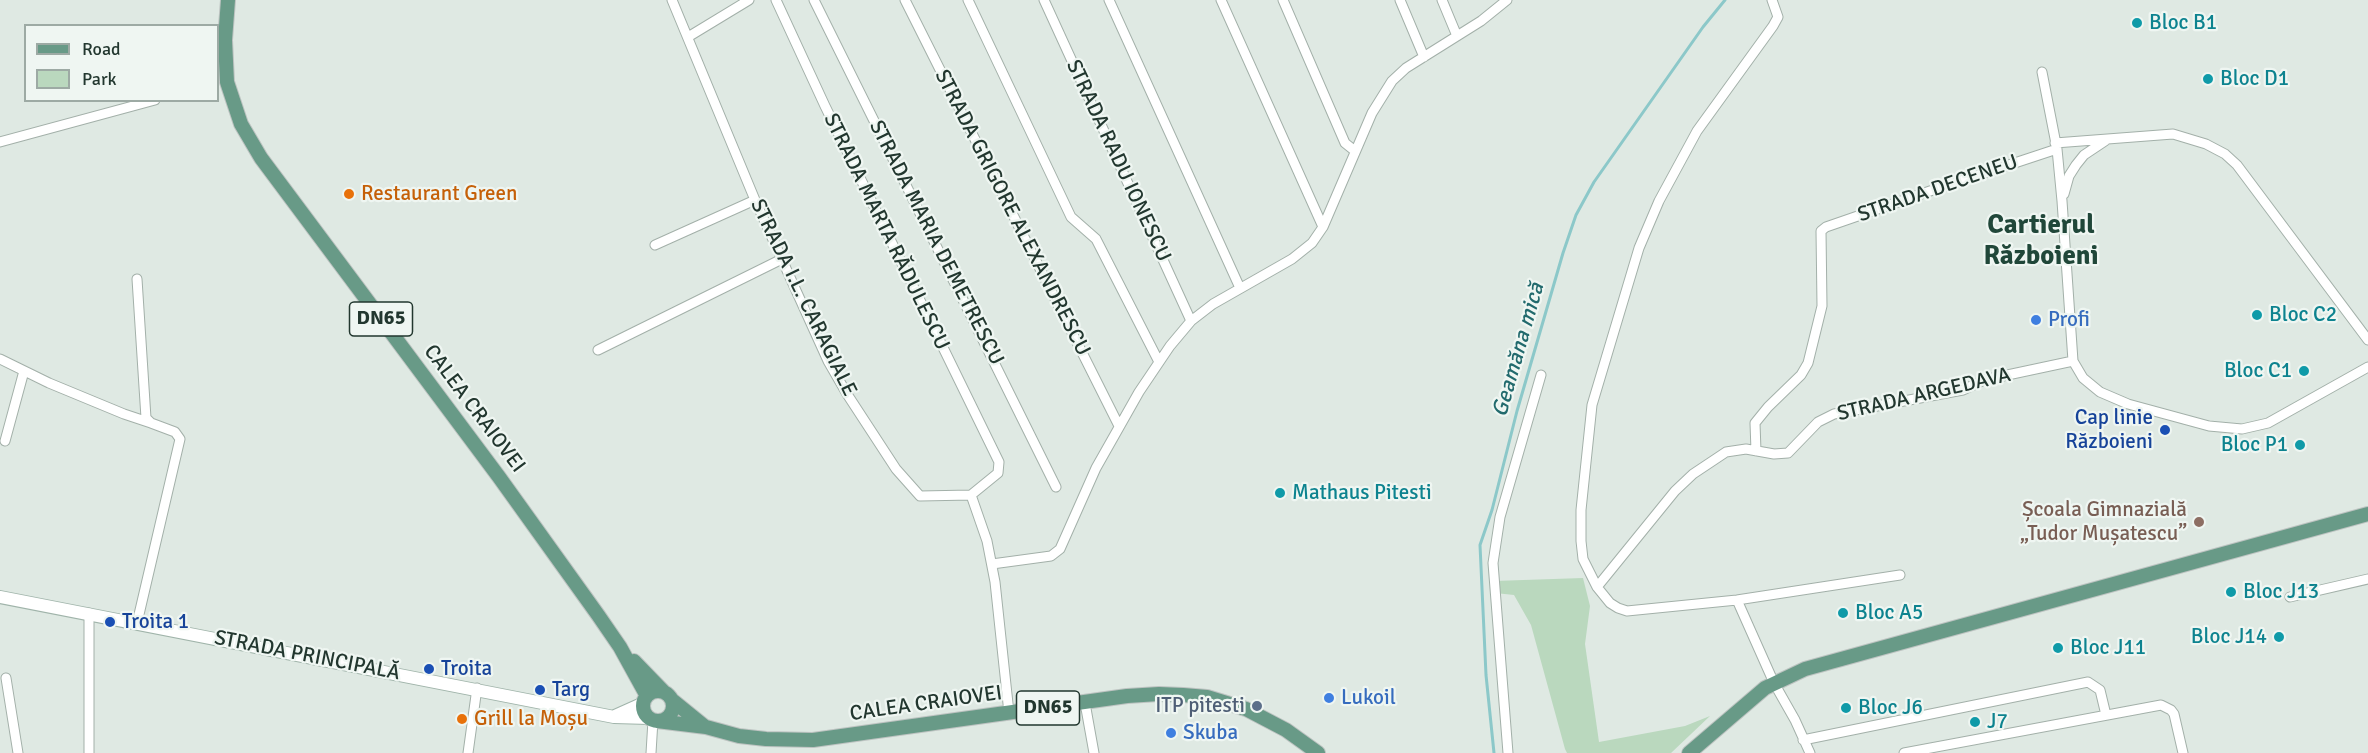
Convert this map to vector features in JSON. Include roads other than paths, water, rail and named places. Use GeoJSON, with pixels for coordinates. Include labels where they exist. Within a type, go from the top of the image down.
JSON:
{"type":"FeatureCollection","features":[{"type":"Feature","properties":{"kind":"main road","name":"CALEA CRAIOVEI"},"geometry":{"type":"LineString","coordinates":[[228,0],[222,83],[241,124],[261,158],[499,477],[620,647],[668,697],[706,727]]}},
{"type":"Feature","properties":{"kind":"main road"},"geometry":{"type":"LineString","coordinates":[[1689,753],[1757,694],[1774,683],[1805,669],[1856,653],[2214,558],[2368,514]]}},
{"type":"Feature","properties":{"kind":"main road","name":"STRADA PRINCIPALĂ"},"geometry":{"type":"LineString","coordinates":[[0,597],[89,613],[283,654],[477,688],[614,717],[653,720]]}},
{"type":"Feature","properties":{"kind":"main road","name":"CALEA CRAIOVEI"},"geometry":{"type":"LineString","coordinates":[[620,647],[646,699]]}},
{"type":"Feature","properties":{"kind":"main road"},"geometry":{"type":"LineString","coordinates":[[614,717],[656,691],[668,697],[673,710],[662,720],[653,720]]}},
{"type":"Feature","properties":{"kind":"main road","name":"CALEA CRAIOVEI"},"geometry":{"type":"LineString","coordinates":[[653,720],[706,727],[757,738],[813,740],[1159,694],[1206,698],[1246,709],[1270,721],[1318,753]]}},
{"type":"Feature","properties":{"kind":"main road","name":"DN65"},"geometry":{"type":"LineString","coordinates":[[646,699],[644,708],[653,720]]}},
{"type":"Feature","properties":{"kind":"street","name":"STRADA I.L. CARAGIALE"},"geometry":{"type":"LineString","coordinates":[[672,0],[754,200],[828,361],[911,489],[920,496],[971,495]]}},
{"type":"Feature","properties":{"kind":"street"},"geometry":{"type":"LineString","coordinates":[[688,37],[749,0]]}},
{"type":"Feature","properties":{"kind":"street","name":"STRADA MARTA RĂDULESCU"},"geometry":{"type":"LineString","coordinates":[[776,0],[825,106],[999,462],[998,473],[971,495]]}},
{"type":"Feature","properties":{"kind":"street","name":"STRADA MARIA DEMETRESCU"},"geometry":{"type":"LineString","coordinates":[[814,0],[1056,487]]}},
{"type":"Feature","properties":{"kind":"street","name":"STRADA GRIGORE ALEXANDRESCU"},"geometry":{"type":"LineString","coordinates":[[905,0],[1119,426]]}},
{"type":"Feature","properties":{"kind":"street"},"geometry":{"type":"LineString","coordinates":[[968,0],[1071,217],[1096,239],[1159,362]]}},
{"type":"Feature","properties":{"kind":"street","name":"STRADA RADU IONESCU"},"geometry":{"type":"LineString","coordinates":[[1044,0],[1191,321]]}},
{"type":"Feature","properties":{"kind":"street"},"geometry":{"type":"LineString","coordinates":[[1109,0],[1240,288]]}},
{"type":"Feature","properties":{"kind":"street"},"geometry":{"type":"LineString","coordinates":[[1221,0],[1323,226]]}},
{"type":"Feature","properties":{"kind":"street"},"geometry":{"type":"LineString","coordinates":[[1283,0],[1345,143],[1355,151]]}},
{"type":"Feature","properties":{"kind":"street"},"geometry":{"type":"LineString","coordinates":[[1400,0],[1424,57]]}},
{"type":"Feature","properties":{"kind":"street"},"geometry":{"type":"LineString","coordinates":[[1442,0],[1457,36]]}},
{"type":"Feature","properties":{"kind":"street"},"geometry":{"type":"LineString","coordinates":[[992,564],[1051,556],[1060,549],[1096,468],[1119,426],[1159,362],[1191,321],[1213,304],[1292,259],[1312,243],[1323,226],[1372,113],[1392,81],[1406,68],[1481,21],[1507,0]]}},
{"type":"Feature","properties":{"kind":"street"},"geometry":{"type":"LineString","coordinates":[[1772,0],[1778,17],[1724,92],[1677,164],[1639,248],[1592,405],[1581,541],[1583,559],[1597,587],[1610,603],[1627,611],[1737,600],[1900,575]]}},
{"type":"Feature","properties":{"kind":"street"},"geometry":{"type":"LineString","coordinates":[[2042,72],[2056,146],[2062,201],[2073,361],[2084,378],[2100,392],[2154,412],[2209,426],[2251,428],[2268,423],[2368,367]]}},
{"type":"Feature","properties":{"kind":"street"},"geometry":{"type":"LineString","coordinates":[[0,142],[148,102]]}},
{"type":"Feature","properties":{"kind":"street","name":"STRADA DECENEU"},"geometry":{"type":"LineString","coordinates":[[1756,451],[1755,423],[1801,375],[1808,363],[1822,306],[1821,231],[1826,227],[2056,146],[2110,138],[2174,134],[2206,144],[2225,154],[2237,165],[2368,340]]}},
{"type":"Feature","properties":{"kind":"street"},"geometry":{"type":"LineString","coordinates":[[2062,201],[2069,176],[2076,165],[2084,155],[2110,138]]}},
{"type":"Feature","properties":{"kind":"street"},"geometry":{"type":"LineString","coordinates":[[655,245],[754,200]]}},
{"type":"Feature","properties":{"kind":"street"},"geometry":{"type":"LineString","coordinates":[[598,350],[782,260]]}},
{"type":"Feature","properties":{"kind":"street"},"geometry":{"type":"LineString","coordinates":[[137,279],[146,418],[151,423]]}},
{"type":"Feature","properties":{"kind":"street"},"geometry":{"type":"LineString","coordinates":[[0,359],[124,414],[175,432],[180,440],[137,624]]}},
{"type":"Feature","properties":{"kind":"street","name":"STRADA ARGEDAVA"},"geometry":{"type":"LineString","coordinates":[[1597,587],[1684,482],[1726,452],[1746,449],[1774,454],[1788,453],[1818,423],[1834,414],[1963,390],[1984,380],[2073,361]]}},
{"type":"Feature","properties":{"kind":"street"},"geometry":{"type":"LineString","coordinates":[[4,441],[24,370]]}},
{"type":"Feature","properties":{"kind":"street"},"geometry":{"type":"LineString","coordinates":[[1508,753],[1493,563],[1500,517],[1541,375]]}},
{"type":"Feature","properties":{"kind":"street"},"geometry":{"type":"LineString","coordinates":[[971,495],[987,541],[992,564],[1009,713]]}},
{"type":"Feature","properties":{"kind":"street"},"geometry":{"type":"LineString","coordinates":[[2290,597],[2368,579]]}},
{"type":"Feature","properties":{"kind":"street"},"geometry":{"type":"LineString","coordinates":[[1737,600],[1774,683],[1810,753]]}},
{"type":"Feature","properties":{"kind":"street"},"geometry":{"type":"LineString","coordinates":[[89,613],[89,753]]}},
{"type":"Feature","properties":{"kind":"street"},"geometry":{"type":"LineString","coordinates":[[6,678],[18,753]]}},
{"type":"Feature","properties":{"kind":"street"},"geometry":{"type":"LineString","coordinates":[[1803,740],[2088,682],[2100,690],[2106,715]]}},
{"type":"Feature","properties":{"kind":"street"},"geometry":{"type":"LineString","coordinates":[[468,753],[477,688]]}},
{"type":"Feature","properties":{"kind":"street"},"geometry":{"type":"LineString","coordinates":[[1085,703],[1094,753]]}},
{"type":"Feature","properties":{"kind":"street"},"geometry":{"type":"LineString","coordinates":[[1904,753],[2151,706],[2166,706],[2171,710],[2176,718],[2183,753]]}},
{"type":"Feature","properties":{"kind":"street"},"geometry":{"type":"LineString","coordinates":[[651,753],[653,720]]}},
{"type":"Feature","properties":{"kind":"waterway","name":"Geamăna mică"},"geometry":{"type":"LineString","coordinates":[[1494,753],[1486,675],[1480,545],[1492,510],[1517,411],[1563,253],[1576,215],[1594,182],[1703,27],[1725,0]]}},
{"type":"Feature","properties":{"kind":"place","name":"Bloc B1"},"geometry":{"type":"Point","coordinates":[2137,23]}},
{"type":"Feature","properties":{"kind":"place","name":"Bloc D1"},"geometry":{"type":"Point","coordinates":[2208,79]}},
{"type":"Feature","properties":{"kind":"place","name":"Restaurant Green"},"geometry":{"type":"Point","coordinates":[349,194]}},
{"type":"Feature","properties":{"kind":"place","name":"Bloc C2"},"geometry":{"type":"Point","coordinates":[2257,315]}},
{"type":"Feature","properties":{"kind":"place","name":"Profi"},"geometry":{"type":"Point","coordinates":[2036,320]}},
{"type":"Feature","properties":{"kind":"place","name":"Bloc C1"},"geometry":{"type":"Point","coordinates":[2304,371]}},
{"type":"Feature","properties":{"kind":"place","name":"Cap linie Războieni"},"geometry":{"type":"Point","coordinates":[2165,430]}},
{"type":"Feature","properties":{"kind":"place","name":"Bloc P1"},"geometry":{"type":"Point","coordinates":[2300,445]}},
{"type":"Feature","properties":{"kind":"place","name":"Mathaus Pitesti"},"geometry":{"type":"Point","coordinates":[1280,493]}},
{"type":"Feature","properties":{"kind":"place","name":"Școala Gimnazială „Tudor Mușatescu”"},"geometry":{"type":"Point","coordinates":[2199,522]}},
{"type":"Feature","properties":{"kind":"place","name":"Bloc J13"},"geometry":{"type":"Point","coordinates":[2231,592]}},
{"type":"Feature","properties":{"kind":"place","name":"Bloc A5"},"geometry":{"type":"Point","coordinates":[1843,613]}},
{"type":"Feature","properties":{"kind":"place","name":"Troita 1"},"geometry":{"type":"Point","coordinates":[110,622]}},
{"type":"Feature","properties":{"kind":"place","name":"Bloc J14"},"geometry":{"type":"Point","coordinates":[2279,637]}},
{"type":"Feature","properties":{"kind":"place","name":"Bloc J11"},"geometry":{"type":"Point","coordinates":[2058,648]}},
{"type":"Feature","properties":{"kind":"place","name":"Troita"},"geometry":{"type":"Point","coordinates":[429,669]}},
{"type":"Feature","properties":{"kind":"place","name":"Targ"},"geometry":{"type":"Point","coordinates":[540,690]}},
{"type":"Feature","properties":{"kind":"place","name":"Lukoil"},"geometry":{"type":"Point","coordinates":[1329,698]}},
{"type":"Feature","properties":{"kind":"place","name":"ITP pitesti"},"geometry":{"type":"Point","coordinates":[1257,706]}},
{"type":"Feature","properties":{"kind":"place","name":"Bloc J6"},"geometry":{"type":"Point","coordinates":[1846,708]}},
{"type":"Feature","properties":{"kind":"place","name":"Grill la Moșu"},"geometry":{"type":"Point","coordinates":[462,719]}},
{"type":"Feature","properties":{"kind":"place","name":"J7"},"geometry":{"type":"Point","coordinates":[1975,722]}},
{"type":"Feature","properties":{"kind":"place","name":"Skuba"},"geometry":{"type":"Point","coordinates":[1171,733]}},
{"type":"Feature","properties":{"kind":"district","name":"Cartierul Războieni"},"geometry":{"type":"Point","coordinates":[2041,242]}}]}
